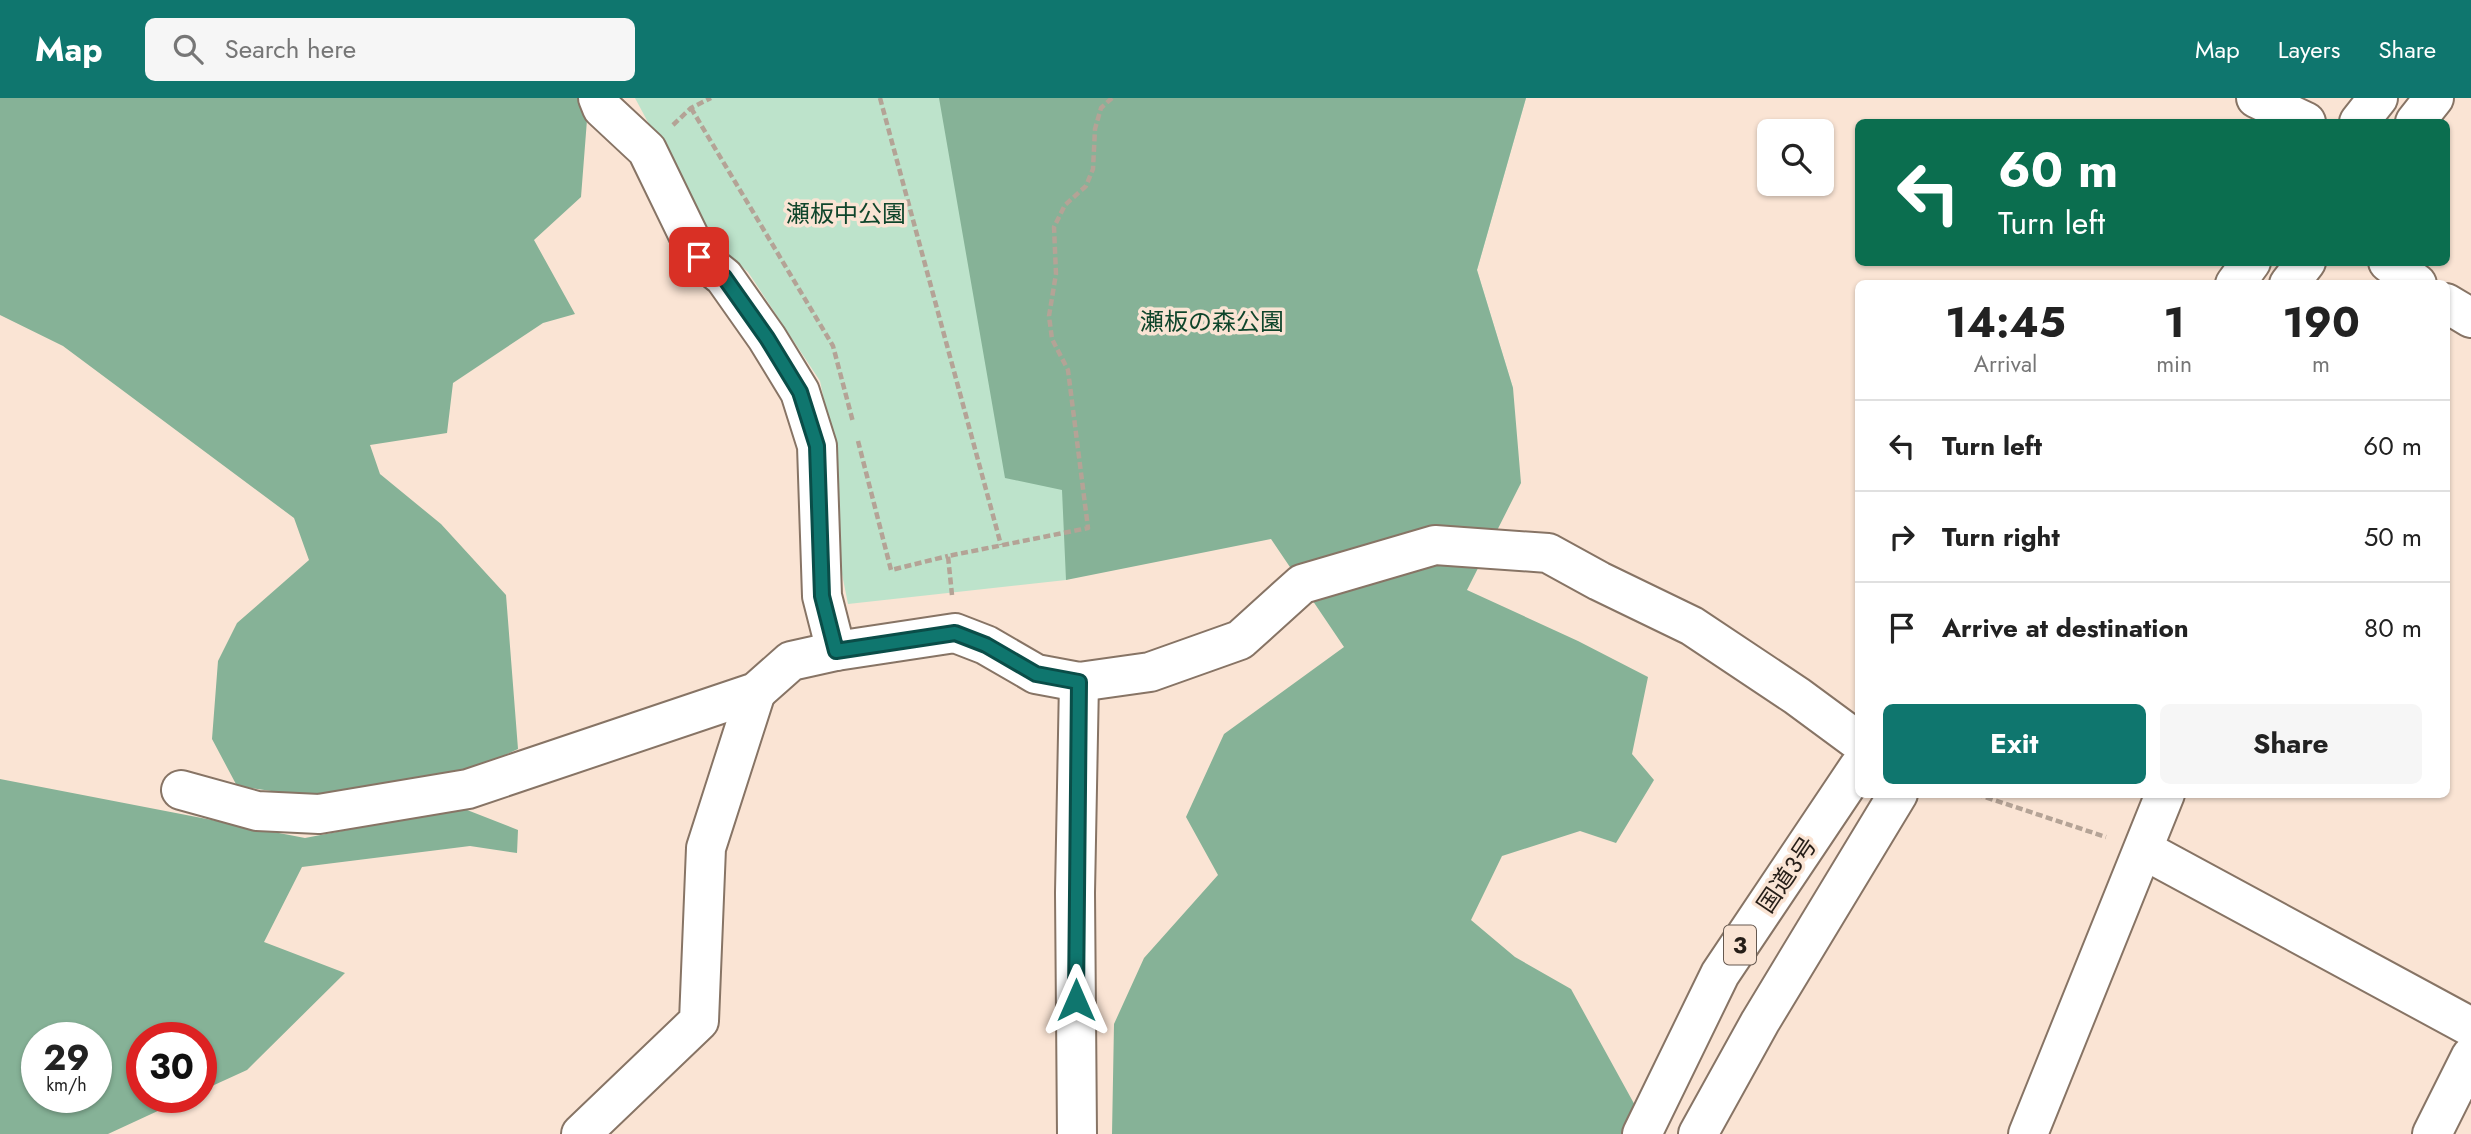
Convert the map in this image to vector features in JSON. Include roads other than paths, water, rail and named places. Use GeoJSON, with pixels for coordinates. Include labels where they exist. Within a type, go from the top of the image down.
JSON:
{"type":"FeatureCollection","features":[{"type":"Feature","properties":{"kind":"main road"},"geometry":{"type":"LineString","coordinates":[[598,98],[602,108],[647,150],[699,257],[724,277],[767,338],[800,392],[817,446],[822,596],[836,651]]}},
{"type":"Feature","properties":{"kind":"main road"},"geometry":{"type":"LineString","coordinates":[[2256,98],[2300,119]]}},
{"type":"Feature","properties":{"kind":"main road"},"geometry":{"type":"LineString","coordinates":[[2361,119],[2378,98]]}},
{"type":"Feature","properties":{"kind":"main road"},"geometry":{"type":"LineString","coordinates":[[2417,119],[2434,98]]}},
{"type":"Feature","properties":{"kind":"main road"},"geometry":{"type":"LineString","coordinates":[[2393,266],[2412,280]]}},
{"type":"Feature","properties":{"kind":"main road"},"geometry":{"type":"LineString","coordinates":[[2450,305],[2471,318]]}},
{"type":"Feature","properties":{"kind":"main road"},"geometry":{"type":"LineString","coordinates":[[181,790],[257,811],[319,814],[468,789],[756,692],[791,661],[836,651],[955,633],[986,645],[1036,674],[1079,682],[1150,672],[1240,640],[1302,584],[1435,545],[1548,553],[1692,626],[1797,696],[1855,739]]}},
{"type":"Feature","properties":{"kind":"main road"},"geometry":{"type":"LineString","coordinates":[[1077,1134],[1079,682]]}},
{"type":"Feature","properties":{"kind":"main road"},"geometry":{"type":"LineString","coordinates":[[581,1134],[699,1021],[706,848],[756,692]]}},
{"type":"Feature","properties":{"kind":"main road","name":"国道3号"},"geometry":{"type":"LineString","coordinates":[[1642,1134],[1720,974],[1855,772]]}},
{"type":"Feature","properties":{"kind":"main road","name":"国道3号"},"geometry":{"type":"LineString","coordinates":[[1698,1134],[1760,1022],[1896,798]]}},
{"type":"Feature","properties":{"kind":"main road"},"geometry":{"type":"LineString","coordinates":[[2028,1134],[2164,798]]}},
{"type":"Feature","properties":{"kind":"main road"},"geometry":{"type":"LineString","coordinates":[[2144,850],[2471,1027]]}},
{"type":"Feature","properties":{"kind":"main road"},"geometry":{"type":"LineString","coordinates":[[2432,1134],[2471,1056]]}},
{"type":"Feature","properties":{"kind":"park label","name":"瀬板中公園"},"geometry":{"type":"Point","coordinates":[846,214]}},
{"type":"Feature","properties":{"kind":"park label","name":"瀬板の森公園"},"geometry":{"type":"Point","coordinates":[1212,322]}}]}
